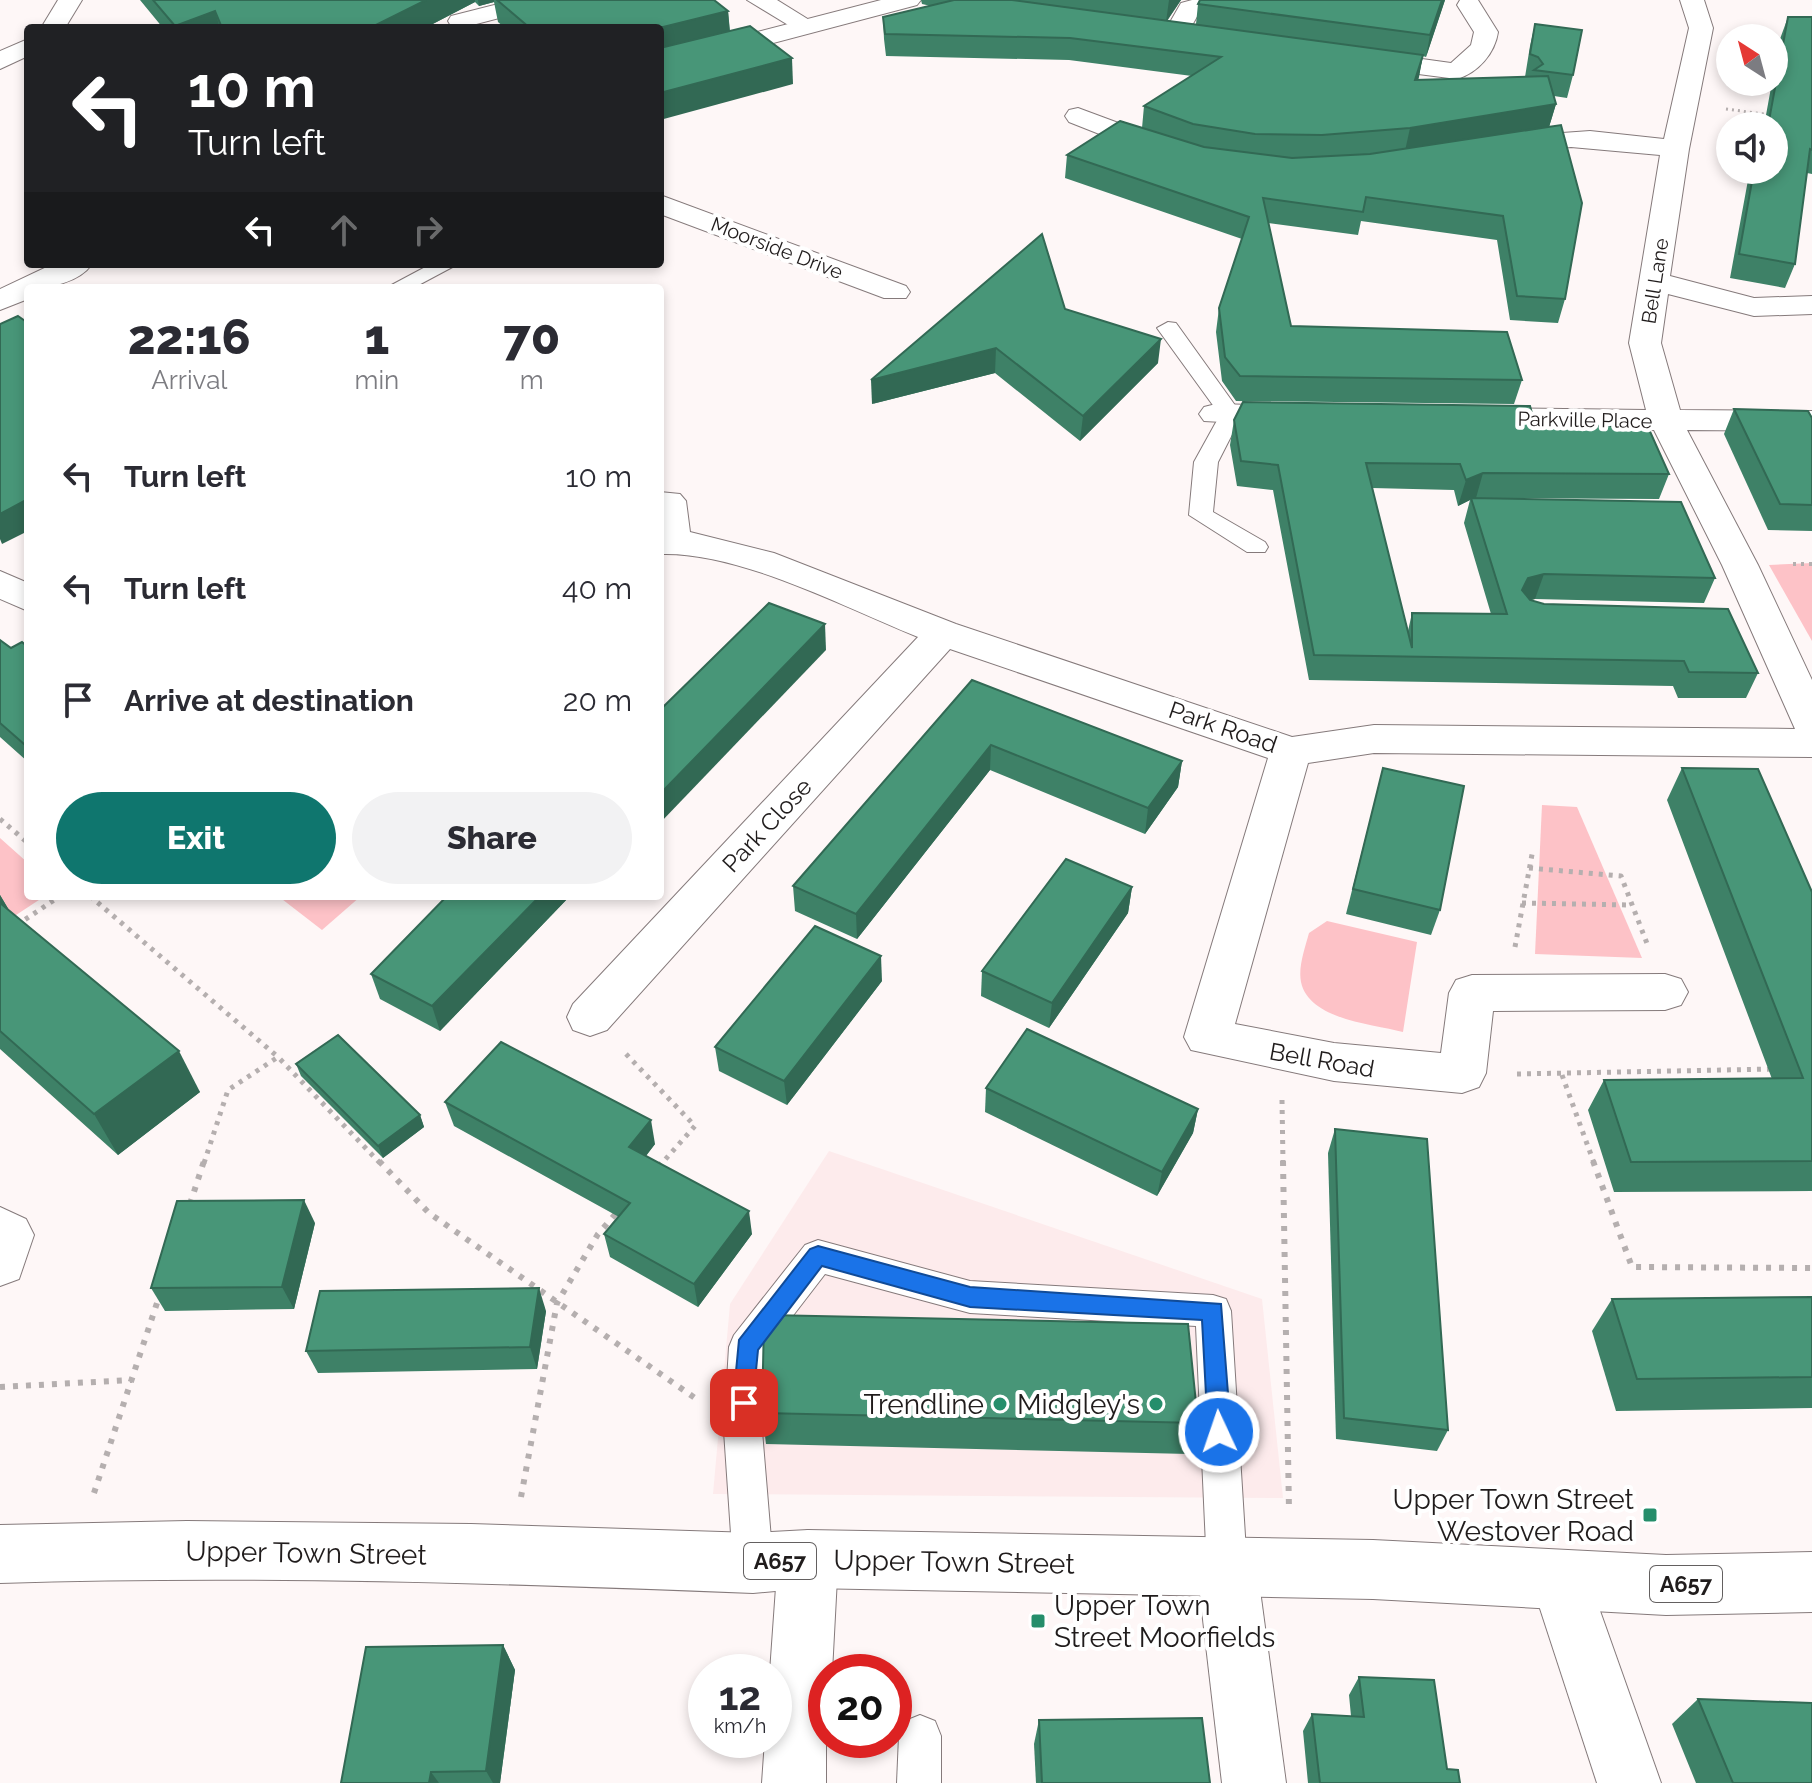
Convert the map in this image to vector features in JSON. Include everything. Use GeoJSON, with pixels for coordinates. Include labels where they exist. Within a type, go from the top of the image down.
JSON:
{"type":"FeatureCollection","features":[{"type":"Feature","properties":{"kind":"street"},"geometry":{"type":"LineString","coordinates":[[55,24],[70,0]]}},
{"type":"Feature","properties":{"kind":"street"},"geometry":{"type":"LineString","coordinates":[[460,21],[542,0]]}},
{"type":"Feature","properties":{"kind":"street"},"geometry":{"type":"LineString","coordinates":[[759,0],[807,26]]}},
{"type":"Feature","properties":{"kind":"street"},"geometry":{"type":"LineString","coordinates":[[664,64],[909,0]]}},
{"type":"Feature","properties":{"kind":"street"},"geometry":{"type":"LineString","coordinates":[[1177,31],[1190,8],[1218,0]]}},
{"type":"Feature","properties":{"kind":"street","name":"Bell Lane"},"geometry":{"type":"LineString","coordinates":[[1692,0],[1701,28],[1675,149],[1645,343],[1666,421],[1766,620],[1812,723]]}},
{"type":"Feature","properties":{"kind":"street"},"geometry":{"type":"LineString","coordinates":[[1457,71],[1483,48],[1486,32],[1469,5]]}},
{"type":"Feature","properties":{"kind":"street"},"geometry":{"type":"LineString","coordinates":[[1147,27],[1208,36]]}},
{"type":"Feature","properties":{"kind":"street"},"geometry":{"type":"LineString","coordinates":[[0,61],[24,48]]}},
{"type":"Feature","properties":{"kind":"street"},"geometry":{"type":"LineString","coordinates":[[1345,57],[1483,77]]}},
{"type":"Feature","properties":{"kind":"street"},"geometry":{"type":"LineString","coordinates":[[1078,116],[1194,159]]}},
{"type":"Feature","properties":{"kind":"street"},"geometry":{"type":"LineString","coordinates":[[1474,150],[1560,136],[1609,139],[1675,149]]}},
{"type":"Feature","properties":{"kind":"street","name":"Moorside Drive"},"geometry":{"type":"LineString","coordinates":[[664,205],[895,292]]}},
{"type":"Feature","properties":{"kind":"street"},"geometry":{"type":"LineString","coordinates":[[35,284],[69,268]]}},
{"type":"Feature","properties":{"kind":"street"},"geometry":{"type":"LineString","coordinates":[[1653,281],[1754,307],[1812,305]]}},
{"type":"Feature","properties":{"kind":"street"},"geometry":{"type":"LineString","coordinates":[[1223,414],[1324,416]]}},
{"type":"Feature","properties":{"kind":"street","name":"Parkville Place"},"geometry":{"type":"LineString","coordinates":[[1448,418],[1812,421]]}},
{"type":"Feature","properties":{"kind":"street"},"geometry":{"type":"LineString","coordinates":[[667,543],[668,501]]}},
{"type":"Feature","properties":{"kind":"street"},"geometry":{"type":"LineString","coordinates":[[1678,513],[1713,513]]}},
{"type":"Feature","properties":{"kind":"street","name":"Park Road"},"geometry":{"type":"LineString","coordinates":[[667,543],[687,542],[761,561],[943,633],[1291,751],[1374,739],[1812,743]]}},
{"type":"Feature","properties":{"kind":"street"},"geometry":{"type":"LineString","coordinates":[[0,583],[24,597]]}},
{"type":"Feature","properties":{"kind":"street"},"geometry":{"type":"LineString","coordinates":[[1728,619],[1766,620]]}},
{"type":"Feature","properties":{"kind":"street","name":"Park Close"},"geometry":{"type":"LineString","coordinates":[[590,1017],[943,633]]}},
{"type":"Feature","properties":{"kind":"street","name":"Bell Road"},"geometry":{"type":"LineString","coordinates":[[1291,751],[1208,1037],[1282,1055],[1390,1072],[1462,1073]]}},
{"type":"Feature","properties":{"kind":"street"},"geometry":{"type":"LineString","coordinates":[[1462,1073],[1472,993],[1658,974]]}},
{"type":"Feature","properties":{"kind":"street"},"geometry":{"type":"LineString","coordinates":[[0,1229],[8,1235],[0,1263]]}},
{"type":"Feature","properties":{"kind":"street","name":"Upper Town Street"},"geometry":{"type":"LineString","coordinates":[[0,1554],[75,1551],[1227,1568],[1289,1566],[1561,1581],[1765,1585],[1812,1582]]}},
{"type":"Feature","properties":{"kind":"street"},"geometry":{"type":"LineString","coordinates":[[780,1561],[794,1783]]}},
{"type":"Feature","properties":{"kind":"street"},"geometry":{"type":"LineString","coordinates":[[1227,1568],[1254,1783]]}},
{"type":"Feature","properties":{"kind":"street"},"geometry":{"type":"LineString","coordinates":[[1561,1581],[1629,1783]]}},
{"type":"Feature","properties":{"kind":"lane"},"geometry":{"type":"LineString","coordinates":[[405,284],[439,268]]}},
{"type":"Feature","properties":{"kind":"lane"},"geometry":{"type":"LineString","coordinates":[[1168,328],[1223,414],[1206,462],[1201,515],[1256,547]]}},
{"type":"Feature","properties":{"kind":"lane"},"geometry":{"type":"LineString","coordinates":[[780,1561],[743,1431],[747,1347],[818,1256],[970,1297],[1213,1311],[1227,1568]]}},
{"type":"Feature","properties":{"kind":"lane"},"geometry":{"type":"LineString","coordinates":[[919,1783],[920,1736]]}},
{"type":"Feature","properties":{"kind":"path"},"geometry":{"type":"LineString","coordinates":[[1684,103],[1748,112]]}},
{"type":"Feature","properties":{"kind":"path"},"geometry":{"type":"LineString","coordinates":[[0,819],[24,840]]}},
{"type":"Feature","properties":{"kind":"path"},"geometry":{"type":"LineString","coordinates":[[1513,960],[1533,849]]}},
{"type":"Feature","properties":{"kind":"path"},"geometry":{"type":"LineString","coordinates":[[1529,868],[1621,876],[1658,974]]}},
{"type":"Feature","properties":{"kind":"path"},"geometry":{"type":"LineString","coordinates":[[12,928],[54,900]]}},
{"type":"Feature","properties":{"kind":"path"},"geometry":{"type":"LineString","coordinates":[[95,900],[278,1057],[429,1213],[743,1431]]}},
{"type":"Feature","properties":{"kind":"path"},"geometry":{"type":"LineString","coordinates":[[1522,903],[1632,905]]}},
{"type":"Feature","properties":{"kind":"path"},"geometry":{"type":"LineString","coordinates":[[590,1017],[695,1126],[656,1169]]}},
{"type":"Feature","properties":{"kind":"path"},"geometry":{"type":"LineString","coordinates":[[1282,1055],[1289,1566]]}},
{"type":"Feature","properties":{"kind":"path"},"geometry":{"type":"LineString","coordinates":[[185,1220],[228,1090],[278,1057]]}},
{"type":"Feature","properties":{"kind":"path"},"geometry":{"type":"LineString","coordinates":[[1462,1073],[1562,1075],[1782,1068]]}},
{"type":"Feature","properties":{"kind":"path"},"geometry":{"type":"LineString","coordinates":[[1562,1075],[1632,1267],[1812,1268]]}},
{"type":"Feature","properties":{"kind":"path"},"geometry":{"type":"LineString","coordinates":[[510,1557],[557,1303],[598,1234],[627,1201]]}},
{"type":"Feature","properties":{"kind":"path"},"geometry":{"type":"LineString","coordinates":[[75,1551],[161,1293]]}},
{"type":"Feature","properties":{"kind":"path"},"geometry":{"type":"LineString","coordinates":[[0,1387],[132,1380]]}},
{"type":"Feature","properties":{"kind":"shaded area"},"geometry":{"type":"Polygon","coordinates":[[[1812,563],[1812,641],[1769,565],[1812,563]]]}},
{"type":"Feature","properties":{"kind":"shaded area"},"geometry":{"type":"Polygon","coordinates":[[[1542,805],[1577,807],[1642,958],[1535,954],[1542,805]]]}},
{"type":"Feature","properties":{"kind":"shaded area"},"geometry":{"type":"Polygon","coordinates":[[[0,838],[24,859],[24,900],[39,900],[13,917],[0,907],[0,838]]]}},
{"type":"Feature","properties":{"kind":"shaded area"},"geometry":{"type":"Polygon","coordinates":[[[283,900],[356,900],[322,930],[283,900]]]}},
{"type":"Feature","properties":{"kind":"shaded area"},"geometry":{"type":"Polygon","coordinates":[[[1327,921],[1417,942],[1403,1032],[1344,1018],[1316,1005],[1306,995],[1300,976],[1309,933],[1327,921]]]}},
{"type":"Feature","properties":{"kind":"shaded area"},"geometry":{"type":"Polygon","coordinates":[[[829,1151],[1262,1299],[1283,1498],[713,1494],[730,1304],[829,1151]]]}},
{"type":"Feature","properties":{"kind":"building"},"geometry":{"type":"Polygon","coordinates":[[[153,0],[426,0],[378,24],[220,24],[215,11],[173,24],[153,0]]]}},
{"type":"Feature","properties":{"kind":"building"},"geometry":{"type":"Polygon","coordinates":[[[497,0],[714,0],[728,11],[664,27],[664,24],[525,24],[497,0]]]}},
{"type":"Feature","properties":{"kind":"building"},"geometry":{"type":"Polygon","coordinates":[[[954,0],[1012,0],[1423,55],[1415,80],[1548,76],[1556,104],[1410,128],[1322,135],[1255,134],[1193,124],[1144,106],[1221,57],[1070,38],[885,34],[883,17],[954,0]]]}},
{"type":"Feature","properties":{"kind":"building"},"geometry":{"type":"Polygon","coordinates":[[[1200,0],[1442,0],[1430,35],[1198,4],[1200,0]]]}},
{"type":"Feature","properties":{"kind":"building"},"geometry":{"type":"Polygon","coordinates":[[[1788,17],[1812,17],[1812,150],[1795,264],[1739,254],[1752,184],[1788,184],[1788,112],[1771,112],[1774,96],[1788,96],[1788,17]]]}},
{"type":"Feature","properties":{"kind":"building"},"geometry":{"type":"Polygon","coordinates":[[[1535,24],[1582,30],[1573,75],[1534,70],[1543,64],[1538,57],[1530,54],[1535,24]]]}},
{"type":"Feature","properties":{"kind":"building"},"geometry":{"type":"Polygon","coordinates":[[[750,26],[792,58],[664,92],[664,47],[750,26]]]}},
{"type":"Feature","properties":{"kind":"building"},"geometry":{"type":"Polygon","coordinates":[[[1120,121],[1204,147],[1292,158],[1370,154],[1561,125],[1582,203],[1565,299],[1517,296],[1503,216],[1366,197],[1363,212],[1263,198],[1291,326],[1507,332],[1522,380],[1240,376],[1225,357],[1219,308],[1249,217],[1067,155],[1120,121]]]}},
{"type":"Feature","properties":{"kind":"building"},"geometry":{"type":"Polygon","coordinates":[[[1042,234],[1065,309],[1161,339],[1083,416],[996,348],[871,380],[1042,234]]]}},
{"type":"Feature","properties":{"kind":"building"},"geometry":{"type":"Polygon","coordinates":[[[18,316],[24,320],[24,501],[0,514],[0,324],[18,316]]]}},
{"type":"Feature","properties":{"kind":"building"},"geometry":{"type":"Polygon","coordinates":[[[1243,402],[1530,406],[1535,424],[1648,427],[1669,474],[1483,473],[1466,480],[1460,464],[1366,463],[1412,648],[1412,613],[1507,614],[1471,498],[1681,502],[1715,578],[1544,574],[1528,578],[1522,590],[1530,600],[1544,604],[1728,609],[1758,673],[1689,672],[1684,661],[1314,655],[1278,465],[1241,461],[1234,420],[1243,402]]]}},
{"type":"Feature","properties":{"kind":"building"},"geometry":{"type":"Polygon","coordinates":[[[1734,409],[1808,411],[1812,418],[1812,505],[1780,504],[1734,409]]]}},
{"type":"Feature","properties":{"kind":"building"},"geometry":{"type":"Polygon","coordinates":[[[769,603],[825,624],[664,790],[664,706],[769,603]]]}},
{"type":"Feature","properties":{"kind":"building"},"geometry":{"type":"Polygon","coordinates":[[[0,640],[11,648],[22,642],[24,744],[0,723],[0,640]]]}},
{"type":"Feature","properties":{"kind":"building"},"geometry":{"type":"Polygon","coordinates":[[[972,680],[1182,761],[1148,808],[991,745],[856,914],[793,886],[972,680]]]}},
{"type":"Feature","properties":{"kind":"building"},"geometry":{"type":"Polygon","coordinates":[[[1383,768],[1464,786],[1440,910],[1353,889],[1383,768]]]}},
{"type":"Feature","properties":{"kind":"building"},"geometry":{"type":"Polygon","coordinates":[[[1682,768],[1758,769],[1812,892],[1812,1161],[1631,1162],[1604,1080],[1803,1078],[1682,768]]]}},
{"type":"Feature","properties":{"kind":"building"},"geometry":{"type":"Polygon","coordinates":[[[1066,859],[1132,887],[1052,1003],[982,971],[1066,859]]]}},
{"type":"Feature","properties":{"kind":"building"},"geometry":{"type":"Polygon","coordinates":[[[443,900],[536,900],[432,1006],[371,974],[443,900]]]}},
{"type":"Feature","properties":{"kind":"building"},"geometry":{"type":"Polygon","coordinates":[[[0,903],[179,1051],[94,1114],[0,1031],[0,903]]]}},
{"type":"Feature","properties":{"kind":"building"},"geometry":{"type":"Polygon","coordinates":[[[815,926],[881,956],[784,1081],[715,1047],[815,926]]]}},
{"type":"Feature","properties":{"kind":"building"},"geometry":{"type":"Polygon","coordinates":[[[1027,1029],[1198,1109],[1162,1172],[986,1088],[1027,1029]]]}},
{"type":"Feature","properties":{"kind":"building"},"geometry":{"type":"Polygon","coordinates":[[[338,1035],[420,1115],[378,1146],[296,1064],[338,1035]]]}},
{"type":"Feature","properties":{"kind":"building"},"geometry":{"type":"Polygon","coordinates":[[[501,1042],[651,1120],[629,1147],[749,1211],[694,1284],[604,1234],[630,1203],[445,1102],[501,1042]]]}},
{"type":"Feature","properties":{"kind":"building"},"geometry":{"type":"Polygon","coordinates":[[[1335,1129],[1427,1139],[1448,1430],[1344,1418],[1335,1129]]]}},
{"type":"Feature","properties":{"kind":"building"},"geometry":{"type":"Polygon","coordinates":[[[304,1200],[282,1287],[151,1288],[177,1201],[304,1200]]]}},
{"type":"Feature","properties":{"kind":"building"},"geometry":{"type":"Polygon","coordinates":[[[539,1288],[530,1347],[306,1351],[320,1291],[539,1288]]]}},
{"type":"Feature","properties":{"kind":"building"},"geometry":{"type":"Polygon","coordinates":[[[1812,1297],[1812,1377],[1637,1379],[1612,1299],[1812,1297]]]}},
{"type":"Feature","properties":{"kind":"building"},"geometry":{"type":"Polygon","coordinates":[[[768,1315],[1188,1324],[1198,1423],[762,1413],[764,1321],[768,1315]]]}},
{"type":"Feature","properties":{"kind":"building"},"geometry":{"type":"Polygon","coordinates":[[[503,1645],[486,1771],[431,1772],[429,1783],[341,1783],[366,1647],[503,1645]]]}},
{"type":"Feature","properties":{"kind":"building"},"geometry":{"type":"Polygon","coordinates":[[[1359,1677],[1434,1680],[1447,1769],[1458,1770],[1460,1783],[1320,1783],[1312,1714],[1364,1717],[1359,1677]]]}},
{"type":"Feature","properties":{"kind":"building"},"geometry":{"type":"Polygon","coordinates":[[[1698,1699],[1812,1703],[1812,1783],[1733,1783],[1698,1699]]]}},
{"type":"Feature","properties":{"kind":"building"},"geometry":{"type":"Polygon","coordinates":[[[1202,1718],[1210,1783],[1042,1783],[1039,1720],[1202,1718]]]}},
{"type":"Feature","properties":{"kind":"place","name":"Trendline"},"geometry":{"type":"Point","coordinates":[1000,1404]}},
{"type":"Feature","properties":{"kind":"place","name":"Midgley's"},"geometry":{"type":"Point","coordinates":[1156,1404]}},
{"type":"Feature","properties":{"kind":"place","name":"Upper Town Street Westover Road"},"geometry":{"type":"Point","coordinates":[1650,1515]}},
{"type":"Feature","properties":{"kind":"place","name":"Upper Town Street Moorfields"},"geometry":{"type":"Point","coordinates":[1038,1621]}},
{"type":"Feature","properties":{"kind":"route"},"geometry":{"type":"LineString","coordinates":[[744,1403],[747,1347],[818,1256],[970,1297],[1213,1311],[1219,1432]]}}]}
